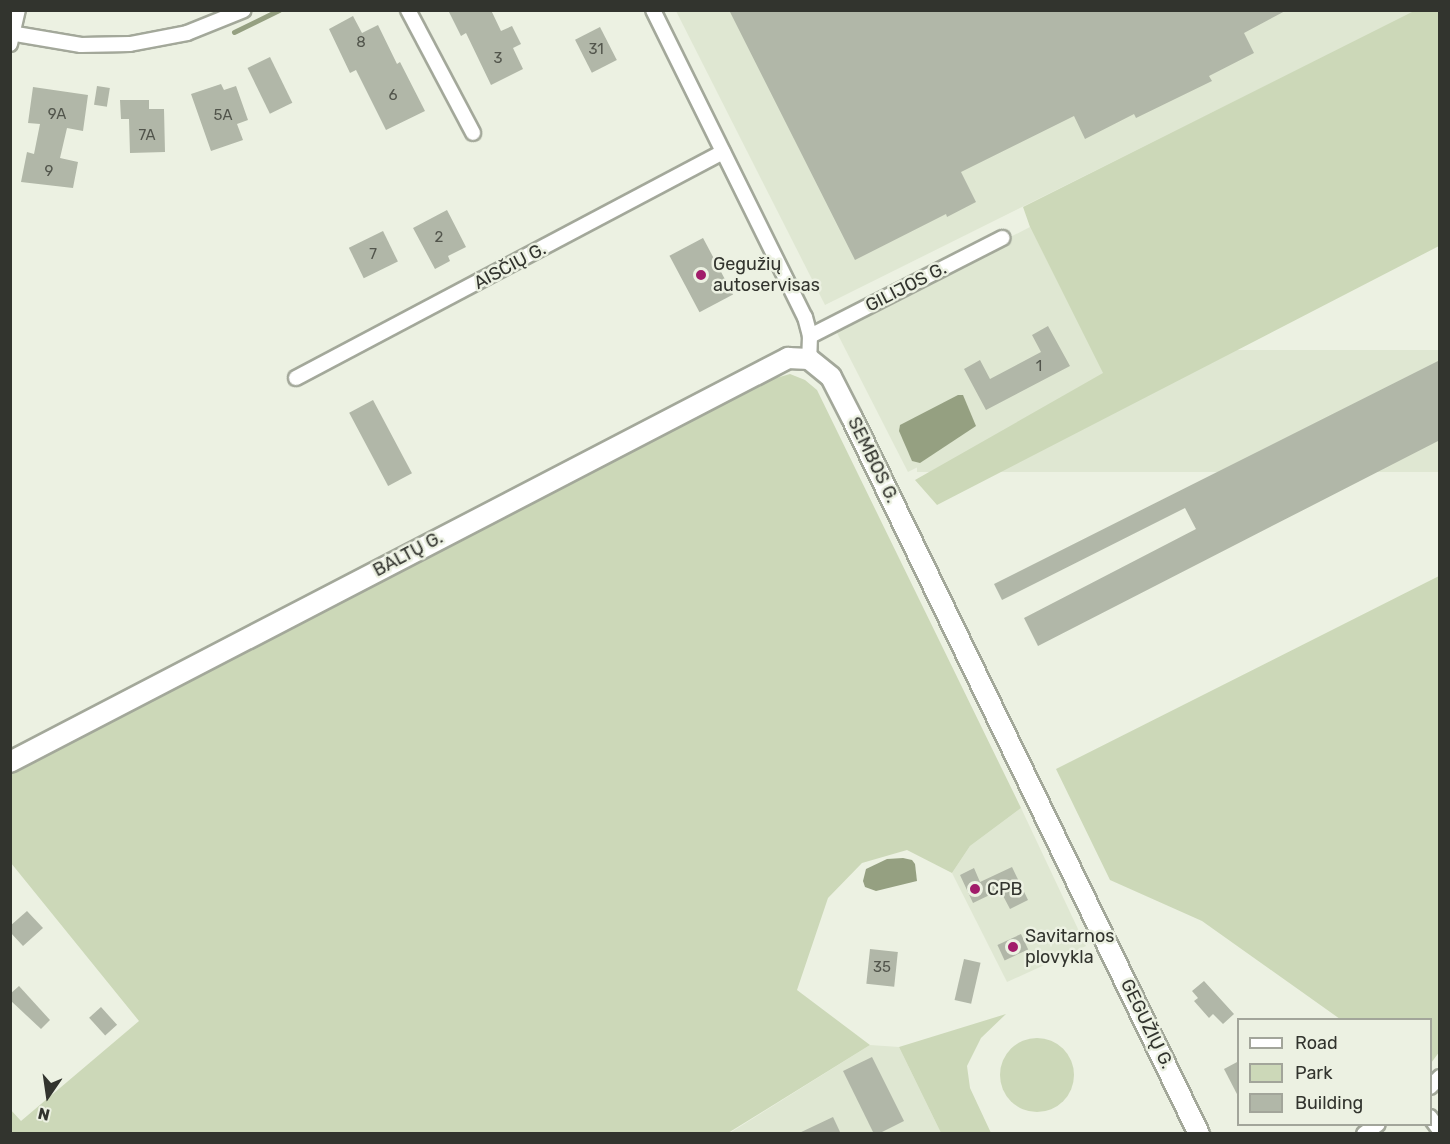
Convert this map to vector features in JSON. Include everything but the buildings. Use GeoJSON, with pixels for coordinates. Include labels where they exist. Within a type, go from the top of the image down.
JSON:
{"type":"FeatureCollection","features":[{"type":"Feature","properties":{"kind":"main road","name":"BALTŲ G."},"geometry":{"type":"LineString","coordinates":[[10,762],[788,358],[809,359]]}},
{"type":"Feature","properties":{"kind":"main road","name":"SEMBOS G."},"geometry":{"type":"LineString","coordinates":[[809,359],[831,376],[848,409],[1094,914]]}},
{"type":"Feature","properties":{"kind":"main road","name":"GEGUŽIŲ G."},"geometry":{"type":"LineString","coordinates":[[1094,914],[1199,1134]]}},
{"type":"Feature","properties":{"kind":"street"},"geometry":{"type":"LineString","coordinates":[[18,10],[11,37],[81,45],[130,44],[187,33],[244,10]]}},
{"type":"Feature","properties":{"kind":"street"},"geometry":{"type":"LineString","coordinates":[[408,10],[473,133]]}},
{"type":"Feature","properties":{"kind":"street"},"geometry":{"type":"LineString","coordinates":[[653,10],[805,317],[810,336],[809,359]]}},
{"type":"Feature","properties":{"kind":"street","name":"AISČIŲ G."},"geometry":{"type":"LineString","coordinates":[[296,378],[723,152]]}},
{"type":"Feature","properties":{"kind":"street","name":"GILIJOS G."},"geometry":{"type":"LineString","coordinates":[[810,336],[1002,238]]}},
{"type":"Feature","properties":{"kind":"shaded area"},"geometry":{"type":"Polygon","coordinates":[[[676,11],[1416,11],[825,305],[676,11]]]}},
{"type":"Feature","properties":{"kind":"shaded area"},"geometry":{"type":"Polygon","coordinates":[[[1030,227],[1104,372],[908,472],[834,327],[1030,227]]]}},
{"type":"Feature","properties":{"kind":"shaded area"},"geometry":{"type":"Polygon","coordinates":[[[917,350],[1439,350],[1439,472],[917,472],[917,350]]]}},
{"type":"Feature","properties":{"kind":"shaded area"},"geometry":{"type":"Polygon","coordinates":[[[958,395],[963,395],[976,426],[920,463],[912,461],[899,431],[900,425],[958,395]]]}},
{"type":"Feature","properties":{"kind":"shaded area"},"geometry":{"type":"Polygon","coordinates":[[[1021,808],[1086,946],[1007,982],[952,873],[970,846],[1021,808]]]}},
{"type":"Feature","properties":{"kind":"shaded area"},"geometry":{"type":"Polygon","coordinates":[[[887,859],[912,860],[915,864],[917,881],[876,891],[865,887],[863,881],[866,869],[887,859]]]}},
{"type":"Feature","properties":{"kind":"shaded area"},"geometry":{"type":"Polygon","coordinates":[[[870,1045],[899,1047],[941,1133],[728,1134],[870,1045]]]}},
{"type":"Feature","properties":{"kind":"green space"},"geometry":{"type":"Polygon","coordinates":[[[1416,10],[1439,11],[1439,246],[937,505],[915,480],[1103,373],[1030,227],[1023,207],[1416,10]]]}},
{"type":"Feature","properties":{"kind":"green space"},"geometry":{"type":"Polygon","coordinates":[[[790,374],[805,380],[817,390],[1021,808],[970,846],[952,873],[907,850],[862,863],[828,898],[797,990],[870,1045],[728,1133],[11,1134],[10,1109],[21,1121],[139,1021],[11,863],[11,773],[762,382],[790,374]]]}},
{"type":"Feature","properties":{"kind":"green space"},"geometry":{"type":"Polygon","coordinates":[[[1439,576],[1440,1051],[1432,1062],[1432,1018],[1339,1018],[1202,921],[1110,880],[1056,769],[1439,576]]]}},
{"type":"Feature","properties":{"kind":"green space"},"geometry":{"type":"Polygon","coordinates":[[[1006,1014],[981,1038],[967,1066],[970,1088],[991,1133],[941,1133],[899,1047],[1006,1014]]]}},
{"type":"Feature","properties":{"kind":"green space"},"geometry":{"type":"Polygon","coordinates":[[[1037,1038],[1051,1041],[1063,1049],[1071,1061],[1074,1075],[1071,1089],[1063,1101],[1051,1109],[1037,1112],[1023,1109],[1011,1101],[1003,1089],[1000,1075],[1003,1061],[1011,1049],[1023,1041],[1037,1038]]]}},
{"type":"Feature","properties":{"kind":"waterway"},"geometry":{"type":"LineString","coordinates":[[234,32],[279,10]]}},
{"type":"Feature","properties":{"kind":"place","name":"Gegužių autoservisas"},"geometry":{"type":"Point","coordinates":[701,275]}},
{"type":"Feature","properties":{"kind":"place","name":"CPB"},"geometry":{"type":"Point","coordinates":[975,889]}},
{"type":"Feature","properties":{"kind":"place","name":"Savitarnos plovykla"},"geometry":{"type":"Point","coordinates":[1013,947]}}]}
